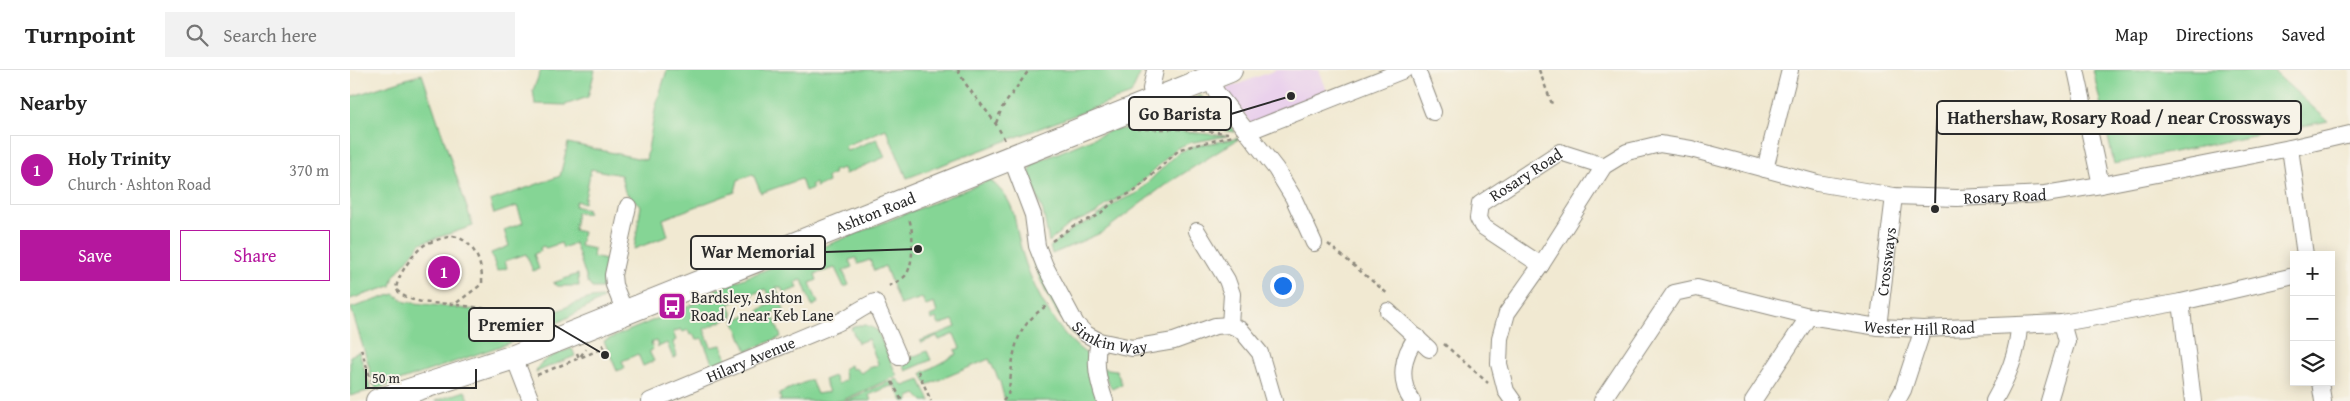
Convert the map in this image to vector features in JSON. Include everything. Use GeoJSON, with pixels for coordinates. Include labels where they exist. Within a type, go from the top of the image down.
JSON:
{"type":"FeatureCollection","features":[{"type":"Feature","properties":{"kind":"highway","name":"Ashton Road"},"geometry":{"type":"LineString","coordinates":[[376,396],[514,357],[1220,74]]}},
{"type":"Feature","properties":{"kind":"street"},"geometry":{"type":"LineString","coordinates":[[1155,70],[1151,89],[1155,100]]}},
{"type":"Feature","properties":{"kind":"street"},"geometry":{"type":"LineString","coordinates":[[1247,132],[1404,70]]}},
{"type":"Feature","properties":{"kind":"street"},"geometry":{"type":"LineString","coordinates":[[1417,70],[1433,112]]}},
{"type":"Feature","properties":{"kind":"street"},"geometry":{"type":"LineString","coordinates":[[1765,169],[1790,70]]}},
{"type":"Feature","properties":{"kind":"street"},"geometry":{"type":"LineString","coordinates":[[2076,70],[2101,185]]}},
{"type":"Feature","properties":{"kind":"street"},"geometry":{"type":"LineString","coordinates":[[1220,74],[1216,92],[1276,169],[1293,197],[1314,243]]}},
{"type":"Feature","properties":{"kind":"street","name":"Rosary Road"},"geometry":{"type":"LineString","coordinates":[[1513,401],[1506,391],[1499,364],[1500,338],[1507,313],[1541,265],[1604,166],[1627,152],[1660,144],[1691,149],[1817,183],[1894,196],[1957,198],[2045,194],[2101,185],[2290,148],[2350,134]]}},
{"type":"Feature","properties":{"kind":"street"},"geometry":{"type":"LineString","coordinates":[[2290,148],[2304,251]]}},
{"type":"Feature","properties":{"kind":"street","name":"Rosary Road"},"geometry":{"type":"LineString","coordinates":[[1541,265],[1482,226],[1478,218],[1480,204],[1560,152],[1604,166]]}},
{"type":"Feature","properties":{"kind":"street","name":"Simkin Way"},"geometry":{"type":"LineString","coordinates":[[1011,157],[1033,215],[1039,251],[1056,288],[1076,324],[1086,334],[1099,341],[1132,348],[1149,347],[1174,341],[1215,326],[1230,325]]}},
{"type":"Feature","properties":{"kind":"street","name":"Crossways"},"geometry":{"type":"LineString","coordinates":[[1878,327],[1894,196]]}},
{"type":"Feature","properties":{"kind":"street"},"geometry":{"type":"LineString","coordinates":[[625,312],[614,286],[614,275],[628,206]]}},
{"type":"Feature","properties":{"kind":"street"},"geometry":{"type":"LineString","coordinates":[[1197,231],[1216,251],[1232,294],[1230,325],[1246,335],[1260,353],[1274,401]]}},
{"type":"Feature","properties":{"kind":"street","name":"Wester Hill Road"},"geometry":{"type":"LineString","coordinates":[[1602,401],[1674,293],[1697,288],[1810,316],[1878,327],[1923,329],[2062,323],[2181,302],[2290,277]]}},
{"type":"Feature","properties":{"kind":"street","name":"Hilary Avenue"},"geometry":{"type":"LineString","coordinates":[[650,401],[850,318],[861,308],[875,302],[899,357]]}},
{"type":"Feature","properties":{"kind":"street"},"geometry":{"type":"LineString","coordinates":[[2181,302],[2193,401]]}},
{"type":"Feature","properties":{"kind":"street"},"geometry":{"type":"LineString","coordinates":[[1388,311],[1429,349]]}},
{"type":"Feature","properties":{"kind":"street"},"geometry":{"type":"LineString","coordinates":[[1753,401],[1810,316]]}},
{"type":"Feature","properties":{"kind":"street"},"geometry":{"type":"LineString","coordinates":[[2049,401],[2067,341],[2062,323]]}},
{"type":"Feature","properties":{"kind":"street"},"geometry":{"type":"LineString","coordinates":[[1994,401],[2012,368],[2018,345],[2019,325]]}},
{"type":"Feature","properties":{"kind":"street"},"geometry":{"type":"LineString","coordinates":[[1897,401],[1903,390],[1923,329]]}},
{"type":"Feature","properties":{"kind":"street"},"geometry":{"type":"LineString","coordinates":[[1412,401],[1405,386],[1404,362],[1408,348],[1417,337]]}},
{"type":"Feature","properties":{"kind":"street"},"geometry":{"type":"LineString","coordinates":[[1099,341],[1096,355],[1097,379],[1105,401]]}},
{"type":"Feature","properties":{"kind":"street"},"geometry":{"type":"LineString","coordinates":[[514,357],[530,401]]}},
{"type":"Feature","properties":{"kind":"street"},"geometry":{"type":"LineString","coordinates":[[2321,386],[2323,401]]}},
{"type":"Feature","properties":{"kind":"path"},"geometry":{"type":"LineString","coordinates":[[958,70],[996,123],[1011,157]]}},
{"type":"Feature","properties":{"kind":"path"},"geometry":{"type":"LineString","coordinates":[[996,123],[1002,108],[1029,70]]}},
{"type":"Feature","properties":{"kind":"path"},"geometry":{"type":"LineString","coordinates":[[1539,70],[1552,104]]}},
{"type":"Feature","properties":{"kind":"path"},"geometry":{"type":"LineString","coordinates":[[1049,244],[1073,226],[1096,216],[1116,200],[1135,191],[1180,149],[1237,135],[1180,129],[1136,129]]}},
{"type":"Feature","properties":{"kind":"path"},"geometry":{"type":"LineString","coordinates":[[889,286],[902,279],[910,268],[913,230]]}},
{"type":"Feature","properties":{"kind":"path"},"geometry":{"type":"LineString","coordinates":[[455,304],[482,284],[482,273],[473,248],[460,237],[453,236],[423,246],[406,266],[397,281],[396,289],[401,296],[426,303],[455,304],[511,312]]}},
{"type":"Feature","properties":{"kind":"path"},"geometry":{"type":"LineString","coordinates":[[1003,401],[1008,395],[1017,338],[1033,315],[1050,304]]}},
{"type":"Feature","properties":{"kind":"path"},"geometry":{"type":"LineString","coordinates":[[533,376],[604,348]]}},
{"type":"Feature","properties":{"kind":"path"},"geometry":{"type":"LineString","coordinates":[[361,349],[376,396]]}},
{"type":"Feature","properties":{"kind":"path"},"geometry":{"type":"LineString","coordinates":[[918,371],[932,401]]}},
{"type":"Feature","properties":{"kind":"path"},"geometry":{"type":"LineString","coordinates":[[892,382],[902,401]]}},
{"type":"Feature","properties":{"kind":"shaded area"},"geometry":{"type":"Polygon","coordinates":[[[1276,70],[1319,70],[1328,94],[1252,125],[1225,89],[1276,70]]]}},
{"type":"Feature","properties":{"kind":"green space"},"geometry":{"type":"Polygon","coordinates":[[[541,70],[595,70],[588,97],[565,105],[535,104],[533,90],[541,70]]]}},
{"type":"Feature","properties":{"kind":"green space"},"geometry":{"type":"Polygon","coordinates":[[[667,70],[1142,70],[1131,94],[907,178],[886,129],[845,146],[847,151],[877,139],[885,157],[845,174],[843,168],[833,171],[834,174],[827,177],[828,182],[816,187],[815,183],[811,185],[813,188],[805,191],[801,179],[761,193],[753,174],[738,180],[735,192],[663,219],[668,236],[634,249],[641,206],[625,192],[621,175],[591,169],[584,203],[576,201],[575,206],[588,210],[587,214],[577,212],[574,230],[583,232],[580,246],[594,249],[593,257],[606,260],[602,288],[592,288],[588,283],[575,243],[563,248],[561,243],[540,248],[541,251],[534,254],[539,269],[533,271],[526,254],[505,261],[507,268],[497,271],[491,253],[509,246],[504,230],[523,223],[517,206],[494,214],[490,201],[560,176],[568,143],[646,160],[656,105],[667,70]]]}},
{"type":"Feature","properties":{"kind":"green space"},"geometry":{"type":"Polygon","coordinates":[[[2093,70],[2272,70],[2328,121],[2114,164],[2093,70]]]}},
{"type":"Feature","properties":{"kind":"green space"},"geometry":{"type":"Polygon","coordinates":[[[422,74],[473,226],[421,243],[394,276],[391,286],[350,299],[350,97],[422,74]]]}},
{"type":"Feature","properties":{"kind":"green space"},"geometry":{"type":"Polygon","coordinates":[[[1201,96],[1236,132],[1184,126],[1123,127],[1201,96]]]}},
{"type":"Feature","properties":{"kind":"green space"},"geometry":{"type":"Polygon","coordinates":[[[1115,129],[1178,131],[1227,136],[1189,143],[1177,148],[1132,191],[1108,204],[1095,214],[1070,224],[1049,242],[1043,211],[1029,175],[1032,164],[1115,129]]]}},
{"type":"Feature","properties":{"kind":"green space"},"geometry":{"type":"Polygon","coordinates":[[[1240,138],[1165,185],[1103,232],[1052,254],[1050,247],[1073,228],[1092,220],[1117,202],[1137,193],[1179,152],[1195,146],[1240,138]]]}},
{"type":"Feature","properties":{"kind":"green space"},"geometry":{"type":"Polygon","coordinates":[[[990,180],[999,188],[1010,203],[1025,263],[1046,308],[1066,336],[1090,356],[1098,401],[1005,401],[1000,382],[989,359],[927,385],[922,373],[957,354],[955,350],[960,348],[954,334],[939,340],[937,336],[921,343],[920,341],[956,327],[953,320],[939,325],[936,318],[932,320],[930,316],[937,313],[934,303],[926,306],[922,298],[900,305],[885,266],[874,271],[870,260],[858,264],[856,258],[849,260],[852,267],[843,271],[849,285],[844,287],[835,268],[815,274],[817,280],[810,283],[818,303],[812,306],[802,280],[796,282],[798,288],[784,293],[781,287],[776,287],[786,316],[783,317],[780,309],[772,313],[781,337],[747,351],[734,320],[752,313],[755,319],[762,316],[759,310],[775,302],[771,294],[768,294],[765,289],[729,304],[733,316],[704,329],[711,347],[721,345],[727,359],[713,365],[702,338],[696,340],[693,334],[690,335],[688,330],[683,332],[681,329],[673,332],[676,340],[673,342],[677,356],[673,358],[667,343],[658,347],[656,341],[651,343],[653,349],[649,351],[654,361],[643,366],[638,354],[622,361],[625,368],[617,371],[604,341],[716,294],[715,290],[990,180]]]}},
{"type":"Feature","properties":{"kind":"green space"},"geometry":{"type":"Polygon","coordinates":[[[1033,253],[1088,346],[1077,338],[1060,317],[1040,279],[1030,254],[1033,253]]]}},
{"type":"Feature","properties":{"kind":"green space"},"geometry":{"type":"Polygon","coordinates":[[[578,274],[579,286],[558,286],[553,283],[578,274]]]}},
{"type":"Feature","properties":{"kind":"green space"},"geometry":{"type":"Polygon","coordinates":[[[394,294],[406,302],[502,313],[515,319],[527,320],[552,314],[589,299],[602,297],[603,299],[551,326],[512,342],[376,389],[351,308],[394,294]]]}},
{"type":"Feature","properties":{"kind":"green space"},"geometry":{"type":"Polygon","coordinates":[[[858,325],[866,325],[877,330],[897,376],[841,401],[779,401],[781,400],[779,393],[811,380],[817,394],[829,392],[824,380],[834,376],[838,384],[846,380],[843,369],[850,365],[852,369],[855,368],[861,373],[868,368],[877,366],[878,363],[868,339],[858,343],[851,328],[858,325]]]}},
{"type":"Feature","properties":{"kind":"green space"},"geometry":{"type":"Polygon","coordinates":[[[572,348],[575,356],[536,372],[545,360],[572,348]]]}},
{"type":"Feature","properties":{"kind":"green space"},"geometry":{"type":"Polygon","coordinates":[[[927,351],[931,360],[906,371],[902,361],[927,351]]]}},
{"type":"Feature","properties":{"kind":"green space"},"geometry":{"type":"Polygon","coordinates":[[[359,352],[371,390],[350,396],[350,356],[359,352]]]}},
{"type":"Feature","properties":{"kind":"green space"},"geometry":{"type":"Polygon","coordinates":[[[1101,368],[1116,370],[1122,384],[1112,389],[1101,368]]]}},
{"type":"Feature","properties":{"kind":"green space"},"geometry":{"type":"Polygon","coordinates":[[[897,379],[904,386],[920,380],[930,401],[923,401],[916,394],[909,397],[909,401],[903,401],[893,381],[897,379]]]}},
{"type":"Feature","properties":{"kind":"green space"},"geometry":{"type":"Polygon","coordinates":[[[891,381],[894,387],[891,386],[869,395],[871,401],[845,401],[891,381]]]}},
{"type":"Feature","properties":{"kind":"green space"},"geometry":{"type":"Polygon","coordinates":[[[465,391],[470,401],[435,401],[465,391]]]}},
{"type":"Feature","properties":{"kind":"place","name":"Go Barista"},"geometry":{"type":"Point","coordinates":[1291,96]}},
{"type":"Feature","properties":{"kind":"place","name":"Hathershaw, Rosary Road / near Crossways"},"geometry":{"type":"Point","coordinates":[1935,209]}},
{"type":"Feature","properties":{"kind":"place","name":"War Memorial"},"geometry":{"type":"Point","coordinates":[918,249]}},
{"type":"Feature","properties":{"kind":"place","name":"Holy Trinity"},"geometry":{"type":"Point","coordinates":[444,272]}},
{"type":"Feature","properties":{"kind":"place","name":"Bardsley, Ashton Road / near Keb Lane"},"geometry":{"type":"Point","coordinates":[672,306]}},
{"type":"Feature","properties":{"kind":"place","name":"Premier"},"geometry":{"type":"Point","coordinates":[605,355]}}]}
